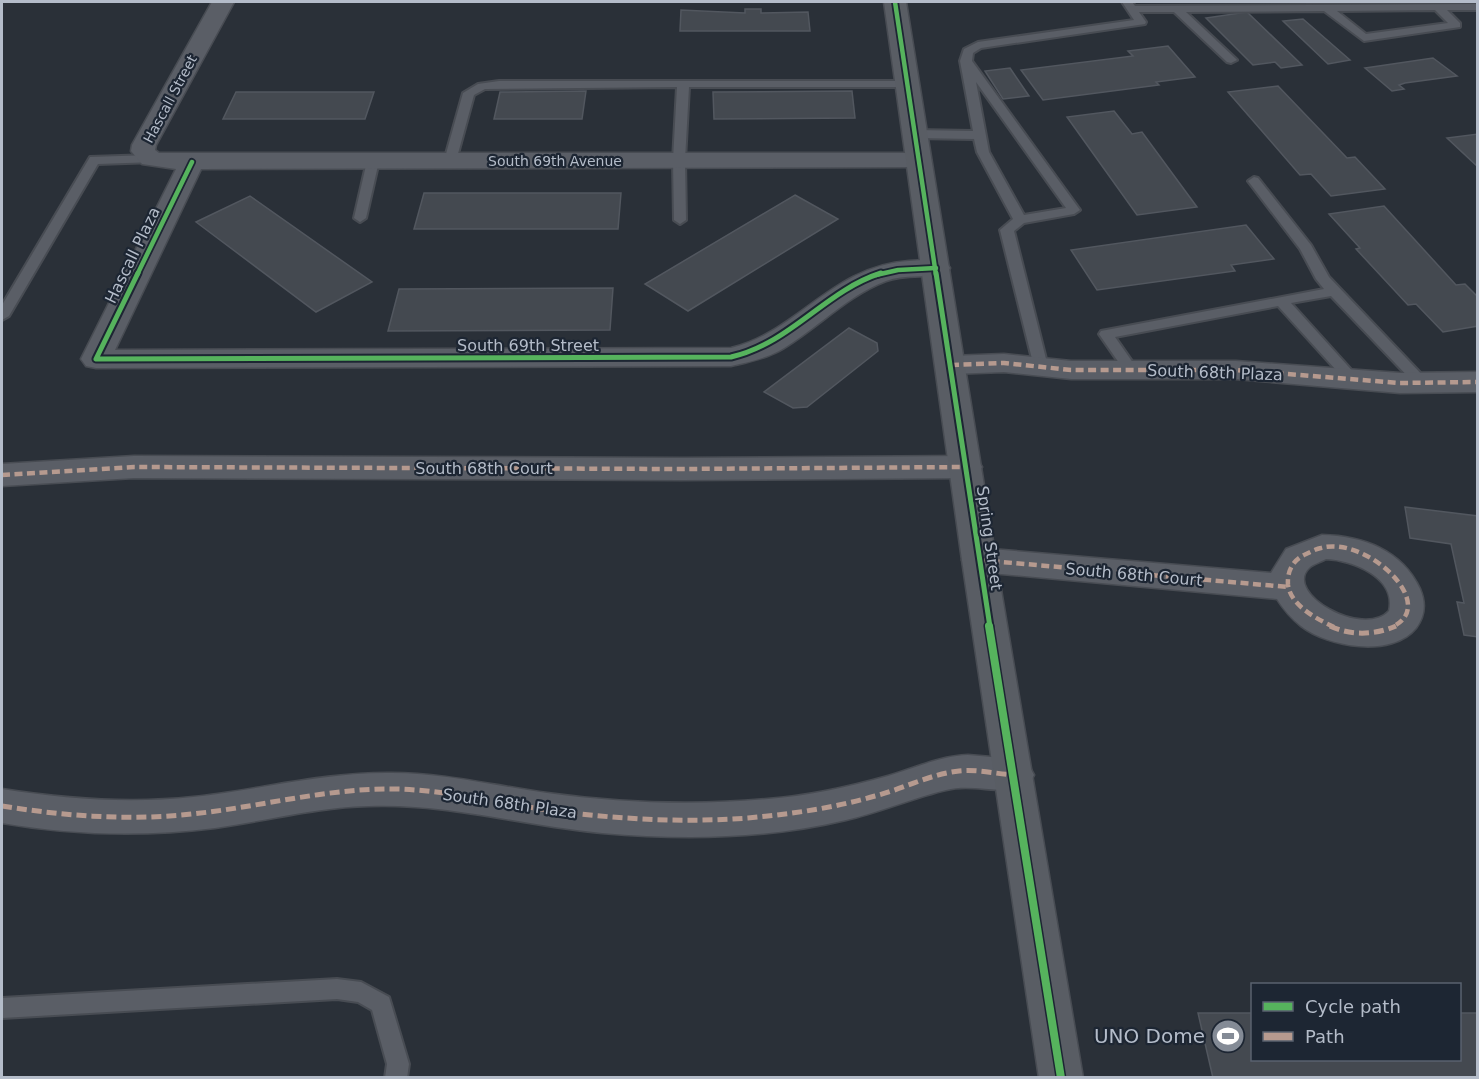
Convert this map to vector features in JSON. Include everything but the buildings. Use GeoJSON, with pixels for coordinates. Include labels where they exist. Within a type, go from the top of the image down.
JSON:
{"type":"FeatureCollection","features":[{"type":"Feature","properties":{"kind":"street","name":"Hascall Street"},"geometry":{"type":"LineString","coordinates":[[192,162],[151,159],[143,151],[144,145],[223,2]]}},
{"type":"Feature","properties":{"kind":"street","name":"Spring Street"},"geometry":{"type":"LineString","coordinates":[[895,2],[979,560],[1015,775],[1061,1077]]}},
{"type":"Feature","properties":{"kind":"street","name":"South 69th Avenue"},"geometry":{"type":"LineString","coordinates":[[192,162],[679,160],[917,147]]}},
{"type":"Feature","properties":{"kind":"street","name":"Hascall Plaza"},"geometry":{"type":"LineString","coordinates":[[96,360],[192,162]]}},
{"type":"Feature","properties":{"kind":"street","name":"South 69th Street"},"geometry":{"type":"LineString","coordinates":[[96,360],[741,356],[763,347],[865,280],[891,271],[936,268]]}},
{"type":"Feature","properties":{"kind":"street","name":"South 68th Plaza"},"geometry":{"type":"LineString","coordinates":[[951,365],[1004,363],[1071,370],[1236,370],[1422,383],[1478,382]]}},
{"type":"Feature","properties":{"kind":"street","name":"South 68th Court"},"geometry":{"type":"LineString","coordinates":[[2,475],[146,467],[681,470],[966,467]]}},
{"type":"Feature","properties":{"kind":"street","name":"South 68th Court"},"geometry":{"type":"LineString","coordinates":[[979,560],[1288,587]]}},
{"type":"Feature","properties":{"kind":"street","name":"South 68th Plaza"},"geometry":{"type":"LineString","coordinates":[[2,806],[53,815],[125,819],[193,814],[313,793],[395,789],[460,793],[545,809],[597,815],[697,820],[770,816],[834,807],[892,792],[956,771],[1015,775]]}},
{"type":"Feature","properties":{"kind":"lane"},"geometry":{"type":"LineString","coordinates":[[1130,5],[1176,8],[1478,7]]}},
{"type":"Feature","properties":{"kind":"lane"},"geometry":{"type":"LineString","coordinates":[[1020,220],[983,152],[966,62],[968,51],[978,45],[1141,22],[1130,5]]}},
{"type":"Feature","properties":{"kind":"lane"},"geometry":{"type":"LineString","coordinates":[[1326,7],[1364,38],[1456,25],[1438,7]]}},
{"type":"Feature","properties":{"kind":"lane"},"geometry":{"type":"LineString","coordinates":[[1176,8],[1231,60]]}},
{"type":"Feature","properties":{"kind":"lane"},"geometry":{"type":"LineString","coordinates":[[966,62],[1074,210],[1020,220],[1007,230],[1041,367]]}},
{"type":"Feature","properties":{"kind":"lane"},"geometry":{"type":"LineString","coordinates":[[450,161],[469,93],[482,86],[499,84],[907,84]]}},
{"type":"Feature","properties":{"kind":"lane"},"geometry":{"type":"LineString","coordinates":[[680,220],[679,160],[684,84]]}},
{"type":"Feature","properties":{"kind":"lane"},"geometry":{"type":"LineString","coordinates":[[917,147],[981,135]]}},
{"type":"Feature","properties":{"kind":"lane"},"geometry":{"type":"LineString","coordinates":[[2,316],[94,160],[151,159]]}},
{"type":"Feature","properties":{"kind":"lane"},"geometry":{"type":"LineString","coordinates":[[360,218],[373,161]]}},
{"type":"Feature","properties":{"kind":"lane"},"geometry":{"type":"LineString","coordinates":[[1254,181],[1306,248],[1323,279],[1422,383]]}},
{"type":"Feature","properties":{"kind":"lane"},"geometry":{"type":"LineString","coordinates":[[1131,370],[1106,334],[1334,291]]}},
{"type":"Feature","properties":{"kind":"lane"},"geometry":{"type":"LineString","coordinates":[[1281,301],[1351,378]]}},
{"type":"Feature","properties":{"kind":"lane"},"geometry":{"type":"LineString","coordinates":[[2,1008],[337,989],[361,992],[381,1004],[398,1064],[396,1077]]}},
{"type":"Feature","properties":{"kind":"marked path"},"geometry":{"type":"LineString","coordinates":[[951,365],[1004,363],[1071,370],[1236,370],[1400,383],[1478,382]]}},
{"type":"Feature","properties":{"kind":"marked path"},"geometry":{"type":"LineString","coordinates":[[2,475],[134,467],[681,469],[966,467]]}},
{"type":"Feature","properties":{"kind":"marked path"},"geometry":{"type":"LineString","coordinates":[[1322,547],[1356,551],[1385,566],[1394,575],[1406,596],[1405,617],[1397,625],[1384,631],[1360,634],[1337,629],[1315,618],[1299,604],[1289,588],[1288,572],[1298,558],[1322,547]]}},
{"type":"Feature","properties":{"kind":"marked path"},"geometry":{"type":"LineString","coordinates":[[979,560],[1288,587]]}},
{"type":"Feature","properties":{"kind":"marked path"},"geometry":{"type":"LineString","coordinates":[[2,806],[73,815],[167,816],[217,811],[317,794],[395,789],[453,794],[575,813],[630,818],[714,819],[769,816],[830,807],[898,790],[953,772],[976,771],[1015,775]]}},
{"type":"Feature","properties":{"kind":"cycle path"},"geometry":{"type":"LineString","coordinates":[[895,2],[979,560],[1061,1078]]}},
{"type":"Feature","properties":{"kind":"cycle path"},"geometry":{"type":"LineString","coordinates":[[192,162],[96,359],[731,357],[768,344],[858,283],[876,275],[898,270],[936,268]]}},
{"type":"Feature","properties":{"kind":"place","name":"UNO Dome"},"geometry":{"type":"Point","coordinates":[1228,1036]}}]}
